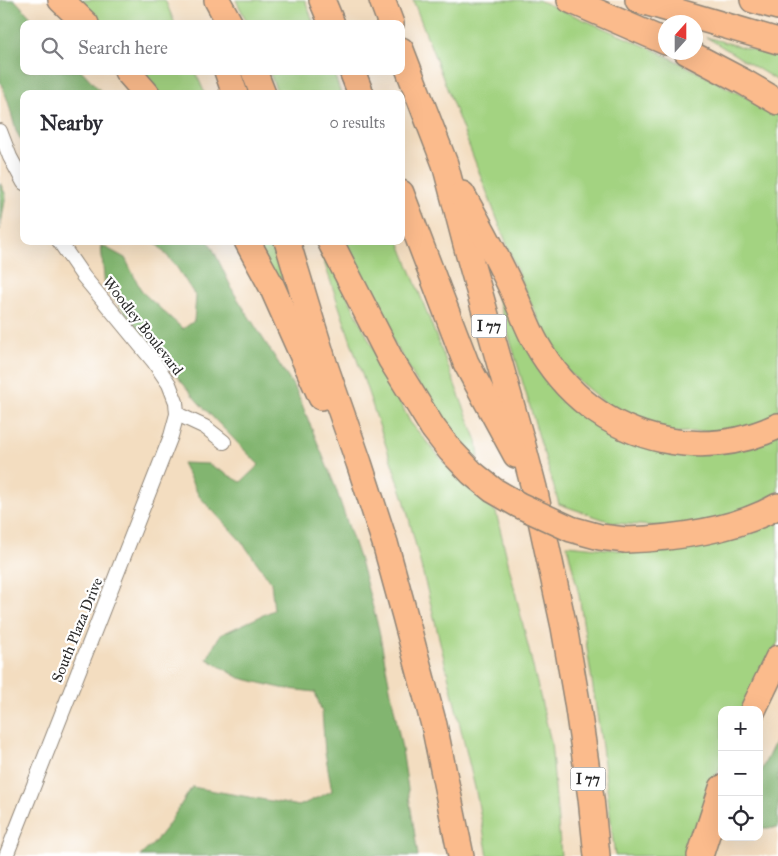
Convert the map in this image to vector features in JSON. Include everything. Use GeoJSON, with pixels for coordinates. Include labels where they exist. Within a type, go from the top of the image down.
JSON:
{"type":"FeatureCollection","features":[{"type":"Feature","properties":{"kind":"highway"},"geometry":{"type":"LineString","coordinates":[[61,0],[82,20]]}},
{"type":"Feature","properties":{"kind":"highway"},"geometry":{"type":"LineString","coordinates":[[202,0],[209,20]]}},
{"type":"Feature","properties":{"kind":"highway"},"geometry":{"type":"LineString","coordinates":[[217,0],[228,20]]}},
{"type":"Feature","properties":{"kind":"highway"},"geometry":{"type":"LineString","coordinates":[[322,0],[330,20]]}},
{"type":"Feature","properties":{"kind":"highway"},"geometry":{"type":"LineString","coordinates":[[382,0],[390,20]]}},
{"type":"Feature","properties":{"kind":"highway"},"geometry":{"type":"LineString","coordinates":[[570,0],[658,38]]}},
{"type":"Feature","properties":{"kind":"highway"},"geometry":{"type":"LineString","coordinates":[[638,0],[778,41]]}},
{"type":"Feature","properties":{"kind":"highway"},"geometry":{"type":"LineString","coordinates":[[753,0],[778,7]]}},
{"type":"Feature","properties":{"kind":"highway","name":"I 77"},"geometry":{"type":"LineString","coordinates":[[405,60],[446,164],[468,252],[534,488],[566,636],[591,798],[597,856]]}},
{"type":"Feature","properties":{"kind":"highway"},"geometry":{"type":"LineString","coordinates":[[702,60],[778,102]]}},
{"type":"Feature","properties":{"kind":"highway"},"geometry":{"type":"LineString","coordinates":[[130,75],[144,90]]}},
{"type":"Feature","properties":{"kind":"highway"},"geometry":{"type":"LineString","coordinates":[[228,75],[234,90]]}},
{"type":"Feature","properties":{"kind":"highway"},"geometry":{"type":"LineString","coordinates":[[256,75],[261,90]]}},
{"type":"Feature","properties":{"kind":"highway"},"geometry":{"type":"LineString","coordinates":[[354,75],[359,90]]}},
{"type":"Feature","properties":{"kind":"highway"},"geometry":{"type":"LineString","coordinates":[[446,164],[482,228],[537,344],[550,365],[582,402],[604,417],[626,428],[652,438],[673,442],[722,443],[764,432],[778,426]]}},
{"type":"Feature","properties":{"kind":"highway"},"geometry":{"type":"LineString","coordinates":[[405,203],[466,363],[534,488]]}},
{"type":"Feature","properties":{"kind":"highway"},"geometry":{"type":"LineString","coordinates":[[249,245],[280,304],[319,393],[359,462]]}},
{"type":"Feature","properties":{"kind":"highway"},"geometry":{"type":"LineString","coordinates":[[288,245],[324,363],[359,462],[390,561],[429,707],[461,856]]}},
{"type":"Feature","properties":{"kind":"highway"},"geometry":{"type":"LineString","coordinates":[[332,245],[391,360],[433,428],[450,450],[472,473],[494,490],[519,505],[571,529],[600,537],[626,540],[652,539],[717,530],[765,514],[778,506]]}},
{"type":"Feature","properties":{"kind":"highway"},"geometry":{"type":"LineString","coordinates":[[755,706],[778,658]]}},
{"type":"Feature","properties":{"kind":"highway"},"geometry":{"type":"LineString","coordinates":[[700,856],[719,796]]}},
{"type":"Feature","properties":{"kind":"street"},"geometry":{"type":"LineString","coordinates":[[0,131],[10,157],[20,176]]}},
{"type":"Feature","properties":{"kind":"street","name":"Woodley Boulevard"},"geometry":{"type":"LineString","coordinates":[[62,245],[83,276],[154,362],[169,384],[176,402],[177,414]]}},
{"type":"Feature","properties":{"kind":"street"},"geometry":{"type":"LineString","coordinates":[[177,414],[205,427],[224,442]]}},
{"type":"Feature","properties":{"kind":"street","name":"South Plaza Drive"},"geometry":{"type":"LineString","coordinates":[[6,856],[171,436],[177,414]]}},
{"type":"Feature","properties":{"kind":"green space"},"geometry":{"type":"Polygon","coordinates":[[[0,0],[15,0],[33,20],[20,20],[20,75],[86,75],[99,90],[20,90],[20,138],[0,81],[0,0]]]}},
{"type":"Feature","properties":{"kind":"green space"},"geometry":{"type":"Polygon","coordinates":[[[66,0],[165,0],[173,20],[84,20],[66,0]]]}},
{"type":"Feature","properties":{"kind":"green space"},"geometry":{"type":"Polygon","coordinates":[[[236,0],[305,0],[312,20],[246,20],[236,0]]]}},
{"type":"Feature","properties":{"kind":"green space"},"geometry":{"type":"Polygon","coordinates":[[[413,0],[538,0],[658,52],[658,60],[674,60],[778,114],[778,419],[750,429],[667,433],[614,411],[558,363],[521,281],[413,0]]]}},
{"type":"Feature","properties":{"kind":"green space"},"geometry":{"type":"Polygon","coordinates":[[[706,37],[778,57],[778,81],[706,37]]]}},
{"type":"Feature","properties":{"kind":"green space"},"geometry":{"type":"Polygon","coordinates":[[[133,75],[197,75],[203,90],[147,90],[133,75]]]}},
{"type":"Feature","properties":{"kind":"green space"},"geometry":{"type":"Polygon","coordinates":[[[271,75],[334,75],[340,90],[276,90],[271,75]]]}},
{"type":"Feature","properties":{"kind":"green space"},"geometry":{"type":"Polygon","coordinates":[[[0,183],[6,195],[0,230],[0,183]]]}},
{"type":"Feature","properties":{"kind":"green space"},"geometry":{"type":"Polygon","coordinates":[[[101,245],[125,258],[142,292],[183,329],[194,321],[196,297],[176,266],[158,245],[211,245],[234,293],[297,392],[335,486],[361,564],[378,626],[402,749],[418,856],[140,856],[153,844],[168,825],[192,787],[299,806],[332,791],[325,752],[322,712],[315,692],[281,688],[240,678],[207,659],[220,635],[274,610],[271,582],[242,542],[199,496],[182,463],[208,464],[241,482],[259,465],[198,402],[105,288],[101,245]]]}},
{"type":"Feature","properties":{"kind":"green space"},"geometry":{"type":"Polygon","coordinates":[[[253,245],[272,245],[284,269],[279,286],[253,245]]]}},
{"type":"Feature","properties":{"kind":"green space"},"geometry":{"type":"Polygon","coordinates":[[[318,245],[322,245],[410,422],[459,480],[496,512],[551,742],[561,856],[488,856],[476,792],[404,499],[318,245]]]}},
{"type":"Feature","properties":{"kind":"green space"},"geometry":{"type":"Polygon","coordinates":[[[344,245],[401,245],[477,441],[479,459],[428,401],[362,287],[344,245]]]}},
{"type":"Feature","properties":{"kind":"green space"},"geometry":{"type":"Polygon","coordinates":[[[505,295],[546,371],[633,439],[778,431],[778,492],[738,515],[680,528],[614,523],[559,504],[497,296],[505,295]]]}},
{"type":"Feature","properties":{"kind":"green space"},"geometry":{"type":"Polygon","coordinates":[[[778,521],[778,642],[746,706],[718,706],[718,772],[691,856],[615,856],[602,747],[579,595],[567,545],[628,551],[668,552],[740,539],[778,521]]]}},
{"type":"Feature","properties":{"kind":"green space"},"geometry":{"type":"Polygon","coordinates":[[[778,736],[778,828],[763,828],[763,767],[778,736]]]}}]}
